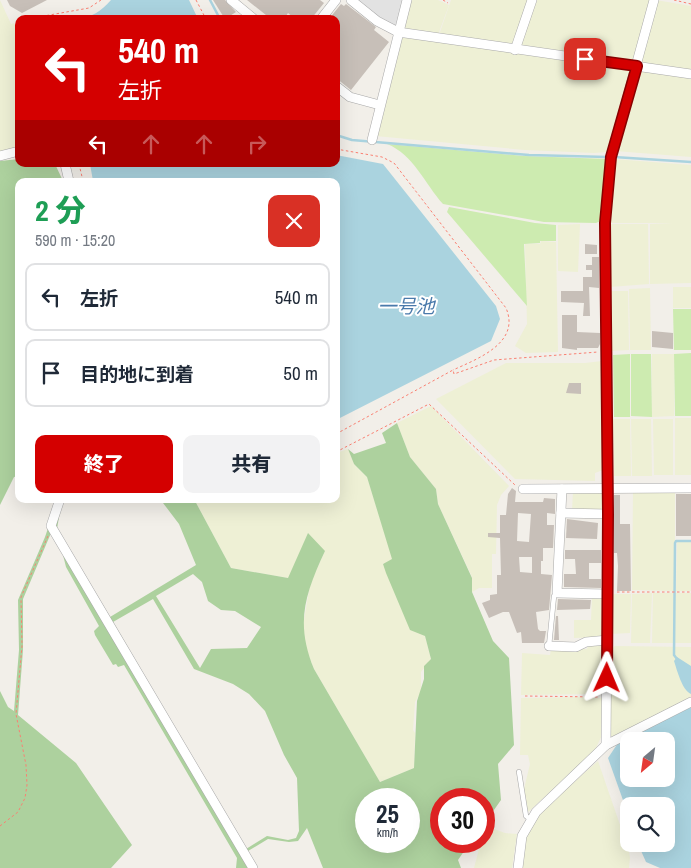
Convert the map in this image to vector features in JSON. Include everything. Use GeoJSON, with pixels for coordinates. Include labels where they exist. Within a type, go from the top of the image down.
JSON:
{"type":"FeatureCollection","features":[{"type":"Feature","properties":{"kind":"street"},"geometry":{"type":"LineString","coordinates":[[231,0],[249,15]]}},
{"type":"Feature","properties":{"kind":"street"},"geometry":{"type":"LineString","coordinates":[[324,15],[336,0]]}},
{"type":"Feature","properties":{"kind":"street"},"geometry":{"type":"LineString","coordinates":[[351,0],[377,21],[398,32],[691,74]]}},
{"type":"Feature","properties":{"kind":"street"},"geometry":{"type":"LineString","coordinates":[[372,140],[407,0]]}},
{"type":"Feature","properties":{"kind":"street"},"geometry":{"type":"LineString","coordinates":[[515,50],[532,0]]}},
{"type":"Feature","properties":{"kind":"street"},"geometry":{"type":"LineString","coordinates":[[606,745],[608,489],[605,223],[611,157],[654,0]]}},
{"type":"Feature","properties":{"kind":"street"},"geometry":{"type":"LineString","coordinates":[[340,89],[350,97],[376,104]]}},
{"type":"Feature","properties":{"kind":"street"},"geometry":{"type":"LineString","coordinates":[[0,156],[15,152]]}},
{"type":"Feature","properties":{"kind":"street"},"geometry":{"type":"LineString","coordinates":[[523,489],[691,488]]}},
{"type":"Feature","properties":{"kind":"street"},"geometry":{"type":"LineString","coordinates":[[562,489],[557,593],[607,594]]}},
{"type":"Feature","properties":{"kind":"street"},"geometry":{"type":"LineString","coordinates":[[59,503],[52,526],[253,868]]}},
{"type":"Feature","properties":{"kind":"street"},"geometry":{"type":"LineString","coordinates":[[561,513],[608,514]]}},
{"type":"Feature","properties":{"kind":"street"},"geometry":{"type":"LineString","coordinates":[[549,646],[576,647],[586,642],[608,640]]}},
{"type":"Feature","properties":{"kind":"street"},"geometry":{"type":"LineString","coordinates":[[518,868],[522,836],[530,819],[606,745],[691,702]]}},
{"type":"Feature","properties":{"kind":"lane"},"geometry":{"type":"LineString","coordinates":[[549,646],[554,596],[557,593]]}},
{"type":"Feature","properties":{"kind":"lane"},"geometry":{"type":"LineString","coordinates":[[519,772],[526,816],[530,819]]}},
{"type":"Feature","properties":{"kind":"path"},"geometry":{"type":"LineString","coordinates":[[50,15],[89,8],[101,0]]}},
{"type":"Feature","properties":{"kind":"path"},"geometry":{"type":"LineString","coordinates":[[196,0],[204,15]]}},
{"type":"Feature","properties":{"kind":"path"},"geometry":{"type":"LineString","coordinates":[[442,0],[448,3]]}},
{"type":"Feature","properties":{"kind":"path"},"geometry":{"type":"LineString","coordinates":[[674,0],[691,4]]}},
{"type":"Feature","properties":{"kind":"path"},"geometry":{"type":"LineString","coordinates":[[340,150],[382,157],[394,163],[500,296],[510,320],[502,340],[492,352],[453,370],[340,432]]}},
{"type":"Feature","properties":{"kind":"path"},"geometry":{"type":"LineString","coordinates":[[453,370],[454,374],[494,360],[607,352]]}},
{"type":"Feature","properties":{"kind":"path"},"geometry":{"type":"LineString","coordinates":[[340,450],[429,404],[512,484],[523,489]]}},
{"type":"Feature","properties":{"kind":"path"},"geometry":{"type":"LineString","coordinates":[[0,826],[18,812],[25,798],[26,765],[16,714],[22,646],[21,597],[52,526]]}},
{"type":"Feature","properties":{"kind":"path"},"geometry":{"type":"LineString","coordinates":[[607,594],[691,592]]}},
{"type":"Feature","properties":{"kind":"path"},"geometry":{"type":"LineString","coordinates":[[525,696],[607,696]]}},
{"type":"Feature","properties":{"kind":"green space"},"geometry":{"type":"Polygon","coordinates":[[[0,0],[11,24],[14,23],[15,25],[15,150],[0,154],[0,0]]]}},
{"type":"Feature","properties":{"kind":"green space"},"geometry":{"type":"Polygon","coordinates":[[[410,0],[438,0],[449,5],[438,35],[403,30],[410,0]]]}},
{"type":"Feature","properties":{"kind":"green space"},"geometry":{"type":"Polygon","coordinates":[[[451,0],[530,0],[515,46],[439,35],[451,0]]]}},
{"type":"Feature","properties":{"kind":"green space"},"geometry":{"type":"Polygon","coordinates":[[[537,0],[652,0],[634,62],[523,47],[521,44],[537,0]]]}},
{"type":"Feature","properties":{"kind":"green space"},"geometry":{"type":"Polygon","coordinates":[[[656,0],[691,6],[691,70],[639,63],[656,0]]]}},
{"type":"Feature","properties":{"kind":"green space"},"geometry":{"type":"Polygon","coordinates":[[[400,37],[632,69],[610,150],[594,153],[525,150],[375,136],[400,37]]]}},
{"type":"Feature","properties":{"kind":"green space"},"geometry":{"type":"Polygon","coordinates":[[[638,70],[691,77],[691,157],[615,151],[638,70]]]}},
{"type":"Feature","properties":{"kind":"green space"},"geometry":{"type":"Polygon","coordinates":[[[387,144],[524,156],[608,159],[603,220],[596,223],[544,222],[443,204],[411,162],[387,144]]]}},
{"type":"Feature","properties":{"kind":"green space"},"geometry":{"type":"Polygon","coordinates":[[[15,159],[15,167],[56,167],[62,178],[15,178],[15,477],[0,505],[0,161],[15,159]]]}},
{"type":"Feature","properties":{"kind":"green space"},"geometry":{"type":"Polygon","coordinates":[[[614,159],[691,165],[691,283],[650,284],[650,224],[673,223],[609,223],[614,159]]]}},
{"type":"Feature","properties":{"kind":"green space"},"geometry":{"type":"Polygon","coordinates":[[[449,207],[535,223],[556,225],[556,241],[524,244],[527,306],[447,212],[449,207]]]}},
{"type":"Feature","properties":{"kind":"green space"},"geometry":{"type":"Polygon","coordinates":[[[580,224],[578,272],[558,271],[558,225],[580,224]]]}},
{"type":"Feature","properties":{"kind":"green space"},"geometry":{"type":"Polygon","coordinates":[[[610,224],[648,224],[649,284],[610,287],[610,224]]]}},
{"type":"Feature","properties":{"kind":"green space"},"geometry":{"type":"Polygon","coordinates":[[[541,241],[556,242],[558,352],[526,353],[515,346],[527,324],[525,244],[540,244],[541,241]]]}},
{"type":"Feature","properties":{"kind":"green space"},"geometry":{"type":"Polygon","coordinates":[[[673,287],[691,287],[691,308],[673,308],[673,287]]]}},
{"type":"Feature","properties":{"kind":"green space"},"geometry":{"type":"Polygon","coordinates":[[[650,288],[651,350],[630,350],[629,289],[650,288]]]}},
{"type":"Feature","properties":{"kind":"green space"},"geometry":{"type":"Polygon","coordinates":[[[609,291],[628,291],[629,350],[610,351],[609,291]]]}},
{"type":"Feature","properties":{"kind":"green space"},"geometry":{"type":"Polygon","coordinates":[[[673,309],[691,309],[691,350],[674,350],[673,309]]]}},
{"type":"Feature","properties":{"kind":"green space"},"geometry":{"type":"Polygon","coordinates":[[[691,353],[691,416],[675,416],[674,354],[691,353]]]}},
{"type":"Feature","properties":{"kind":"green space"},"geometry":{"type":"Polygon","coordinates":[[[630,354],[630,417],[614,417],[613,355],[630,354]]]}},
{"type":"Feature","properties":{"kind":"green space"},"geometry":{"type":"Polygon","coordinates":[[[631,354],[651,354],[652,417],[631,416],[631,354]]]}},
{"type":"Feature","properties":{"kind":"green space"},"geometry":{"type":"Polygon","coordinates":[[[652,354],[674,354],[674,416],[652,417],[652,354]]]}},
{"type":"Feature","properties":{"kind":"green space"},"geometry":{"type":"Polygon","coordinates":[[[602,361],[603,470],[595,473],[595,481],[515,479],[436,399],[506,363],[585,363],[602,361]]]}},
{"type":"Feature","properties":{"kind":"green space"},"geometry":{"type":"Polygon","coordinates":[[[431,406],[509,486],[501,495],[497,505],[496,554],[492,554],[492,588],[479,588],[472,592],[472,577],[438,504],[436,489],[410,457],[397,423],[431,406]]]}},
{"type":"Feature","properties":{"kind":"green space"},"geometry":{"type":"Polygon","coordinates":[[[675,418],[691,418],[691,475],[675,475],[675,418]]]}},
{"type":"Feature","properties":{"kind":"green space"},"geometry":{"type":"Polygon","coordinates":[[[613,419],[630,419],[631,476],[614,476],[613,419]]]}},
{"type":"Feature","properties":{"kind":"green space"},"geometry":{"type":"Polygon","coordinates":[[[631,419],[651,419],[652,476],[632,476],[631,419]]]}},
{"type":"Feature","properties":{"kind":"green space"},"geometry":{"type":"Polygon","coordinates":[[[653,419],[673,419],[673,475],[654,475],[653,419]]]}},
{"type":"Feature","properties":{"kind":"green space"},"geometry":{"type":"Polygon","coordinates":[[[397,423],[410,457],[436,489],[438,504],[472,578],[472,592],[493,641],[509,658],[514,745],[498,764],[501,800],[495,808],[495,788],[430,788],[430,853],[463,853],[458,860],[461,868],[323,868],[307,828],[298,841],[289,842],[268,839],[248,851],[258,868],[236,868],[237,858],[124,665],[118,667],[116,664],[113,665],[95,635],[94,631],[99,626],[66,567],[62,551],[51,533],[23,599],[23,650],[18,715],[76,763],[132,845],[111,868],[0,868],[0,691],[8,707],[14,711],[19,650],[18,600],[45,537],[57,503],[61,503],[57,529],[110,617],[196,565],[179,524],[163,503],[196,503],[231,568],[288,578],[308,533],[325,551],[312,581],[305,609],[305,637],[314,669],[380,782],[414,768],[417,701],[424,679],[424,666],[431,659],[425,636],[410,630],[386,573],[383,564],[392,559],[367,477],[354,464],[348,449],[354,454],[386,443],[382,433],[397,423]],[[193,574],[156,596],[200,668],[211,649],[247,648],[261,627],[235,611],[221,610],[208,601],[202,582],[193,574]],[[153,599],[113,622],[246,849],[267,836],[288,840],[296,838],[299,831],[297,778],[284,755],[265,711],[249,694],[233,684],[194,669],[153,599]]]}},
{"type":"Feature","properties":{"kind":"green space"},"geometry":{"type":"Polygon","coordinates":[[[348,449],[354,464],[367,477],[393,560],[383,564],[425,636],[431,659],[421,672],[421,692],[415,702],[413,730],[415,733],[414,768],[380,782],[314,669],[306,649],[303,626],[310,584],[325,551],[288,578],[231,568],[196,503],[340,503],[340,452],[348,449]]]}},
{"type":"Feature","properties":{"kind":"green space"},"geometry":{"type":"Polygon","coordinates":[[[573,491],[602,491],[604,493],[604,511],[572,511],[573,491]]]}},
{"type":"Feature","properties":{"kind":"green space"},"geometry":{"type":"Polygon","coordinates":[[[633,491],[675,491],[675,591],[632,590],[633,491]]]}},
{"type":"Feature","properties":{"kind":"green space"},"geometry":{"type":"Polygon","coordinates":[[[677,541],[691,541],[691,591],[676,591],[677,541]]]}},
{"type":"Feature","properties":{"kind":"green space"},"geometry":{"type":"Polygon","coordinates":[[[652,593],[650,643],[631,643],[632,594],[652,593]]]}},
{"type":"Feature","properties":{"kind":"green space"},"geometry":{"type":"Polygon","coordinates":[[[653,593],[674,593],[674,643],[652,643],[653,593]]]}},
{"type":"Feature","properties":{"kind":"green space"},"geometry":{"type":"Polygon","coordinates":[[[675,593],[691,593],[691,643],[675,643],[675,593]]]}},
{"type":"Feature","properties":{"kind":"green space"},"geometry":{"type":"Polygon","coordinates":[[[614,594],[631,594],[630,633],[610,634],[611,596],[614,594]]]}},
{"type":"Feature","properties":{"kind":"green space"},"geometry":{"type":"Polygon","coordinates":[[[592,596],[604,596],[604,637],[574,638],[574,620],[591,620],[592,596]]]}},
{"type":"Feature","properties":{"kind":"green space"},"geometry":{"type":"Polygon","coordinates":[[[604,644],[603,694],[521,695],[522,653],[550,655],[551,649],[587,649],[588,645],[604,644]]]}},
{"type":"Feature","properties":{"kind":"green space"},"geometry":{"type":"Polygon","coordinates":[[[615,646],[691,647],[691,697],[613,737],[610,736],[610,650],[615,646]]]}},
{"type":"Feature","properties":{"kind":"green space"},"geometry":{"type":"Polygon","coordinates":[[[521,698],[603,698],[602,735],[596,748],[591,755],[528,812],[524,789],[530,764],[528,755],[520,755],[521,698]]]}},
{"type":"Feature","properties":{"kind":"green space"},"geometry":{"type":"Polygon","coordinates":[[[598,761],[620,825],[620,852],[629,852],[629,868],[521,868],[525,838],[537,814],[598,761]]]}},
{"type":"Feature","properties":{"kind":"green space"},"geometry":{"type":"Polygon","coordinates":[[[495,829],[505,833],[517,834],[512,868],[474,868],[478,853],[495,853],[495,829]]]}},
{"type":"Feature","properties":{"kind":"shaded area"},"geometry":{"type":"Polygon","coordinates":[[[358,0],[405,0],[397,27],[376,15],[358,0]]]}},
{"type":"Feature","properties":{"kind":"water"},"geometry":{"type":"Polygon","coordinates":[[[111,0],[189,0],[196,15],[92,15],[111,0]]]}},
{"type":"Feature","properties":{"kind":"water","name":"一号池"},"geometry":{"type":"Polygon","coordinates":[[[340,156],[383,164],[496,306],[500,319],[491,341],[340,418],[340,178],[92,178],[91,167],[340,167],[340,156]]]}},
{"type":"Feature","properties":{"kind":"water"},"geometry":{"type":"Polygon","coordinates":[[[677,657],[691,666],[691,694],[682,684],[678,674],[674,661],[677,657]]]}},
{"type":"Feature","properties":{"kind":"water"},"geometry":{"type":"Polygon","coordinates":[[[691,705],[691,868],[660,868],[646,862],[642,852],[675,852],[675,797],[622,797],[608,758],[620,742],[620,788],[675,788],[675,732],[639,732],[691,705]]]}},
{"type":"Feature","properties":{"kind":"building"},"geometry":{"type":"Polygon","coordinates":[[[7,0],[47,0],[22,13],[10,6],[7,0]]]}},
{"type":"Feature","properties":{"kind":"building"},"geometry":{"type":"Polygon","coordinates":[[[213,0],[225,0],[236,12],[231,15],[222,15],[213,0]]]}},
{"type":"Feature","properties":{"kind":"building"},"geometry":{"type":"Polygon","coordinates":[[[247,0],[320,0],[324,3],[314,15],[290,15],[288,13],[287,15],[266,15],[247,0]]]}},
{"type":"Feature","properties":{"kind":"building"},"geometry":{"type":"Polygon","coordinates":[[[341,4],[344,6],[346,4],[376,27],[374,30],[389,42],[351,90],[340,81],[340,15],[332,15],[341,4]]]}},
{"type":"Feature","properties":{"kind":"building"},"geometry":{"type":"Polygon","coordinates":[[[585,244],[597,245],[597,254],[585,254],[585,244]]]}},
{"type":"Feature","properties":{"kind":"building"},"geometry":{"type":"Polygon","coordinates":[[[592,257],[599,257],[599,288],[589,287],[590,316],[583,316],[584,303],[561,302],[561,291],[583,291],[583,277],[592,277],[592,270],[586,270],[586,265],[592,265],[592,257]]]}},
{"type":"Feature","properties":{"kind":"building"},"geometry":{"type":"Polygon","coordinates":[[[562,315],[577,315],[577,332],[600,333],[598,348],[577,348],[577,350],[562,348],[562,315]]]}},
{"type":"Feature","properties":{"kind":"building"},"geometry":{"type":"Polygon","coordinates":[[[652,331],[673,333],[673,349],[652,347],[652,331]]]}},
{"type":"Feature","properties":{"kind":"building"},"geometry":{"type":"Polygon","coordinates":[[[569,383],[581,383],[581,394],[566,393],[569,383]]]}},
{"type":"Feature","properties":{"kind":"building"},"geometry":{"type":"Polygon","coordinates":[[[512,488],[516,491],[515,502],[543,502],[544,498],[555,499],[555,514],[547,513],[547,525],[554,525],[553,548],[543,548],[543,561],[541,561],[541,574],[552,575],[549,610],[536,612],[538,629],[546,631],[544,643],[522,643],[521,632],[517,633],[509,612],[503,612],[489,618],[482,603],[490,600],[490,595],[497,594],[497,575],[501,575],[500,538],[488,537],[488,533],[500,533],[500,515],[506,515],[508,494],[512,488]],[[518,513],[517,541],[529,542],[531,514],[518,513]],[[519,557],[520,572],[532,573],[532,557],[519,557]]]}},
{"type":"Feature","properties":{"kind":"building"},"geometry":{"type":"Polygon","coordinates":[[[676,494],[691,494],[691,536],[676,536],[676,494]]]}},
{"type":"Feature","properties":{"kind":"building"},"geometry":{"type":"Polygon","coordinates":[[[614,495],[620,495],[620,524],[630,524],[631,591],[617,591],[617,553],[614,553],[614,495]]]}},
{"type":"Feature","properties":{"kind":"building"},"geometry":{"type":"Polygon","coordinates":[[[567,519],[598,523],[597,539],[566,538],[567,519]]]}},
{"type":"Feature","properties":{"kind":"building"},"geometry":{"type":"Polygon","coordinates":[[[565,550],[601,550],[601,563],[589,563],[589,579],[601,579],[601,588],[564,587],[564,574],[576,574],[575,559],[565,559],[565,550]]]}},
{"type":"Feature","properties":{"kind":"building"},"geometry":{"type":"Polygon","coordinates":[[[558,599],[591,600],[590,609],[557,610],[558,599]]]}},
{"type":"Feature","properties":{"kind":"building"},"geometry":{"type":"Polygon","coordinates":[[[556,616],[558,616],[559,640],[554,640],[556,616]]]}},
{"type":"Feature","properties":{"kind":"waterway"},"geometry":{"type":"LineString","coordinates":[[210,0],[218,15]]}},
{"type":"Feature","properties":{"kind":"waterway"},"geometry":{"type":"LineString","coordinates":[[340,136],[352,140],[529,155],[607,157]]}},
{"type":"Feature","properties":{"kind":"waterway"},"geometry":{"type":"LineString","coordinates":[[614,157],[691,162]]}},
{"type":"Feature","properties":{"kind":"waterway"},"geometry":{"type":"LineString","coordinates":[[677,659],[674,655],[675,543],[676,541],[691,541]]}},
{"type":"Feature","properties":{"kind":"route"},"geometry":{"type":"LineString","coordinates":[[585,59],[637,66],[611,157],[605,223],[608,514],[607,678]]}}]}
